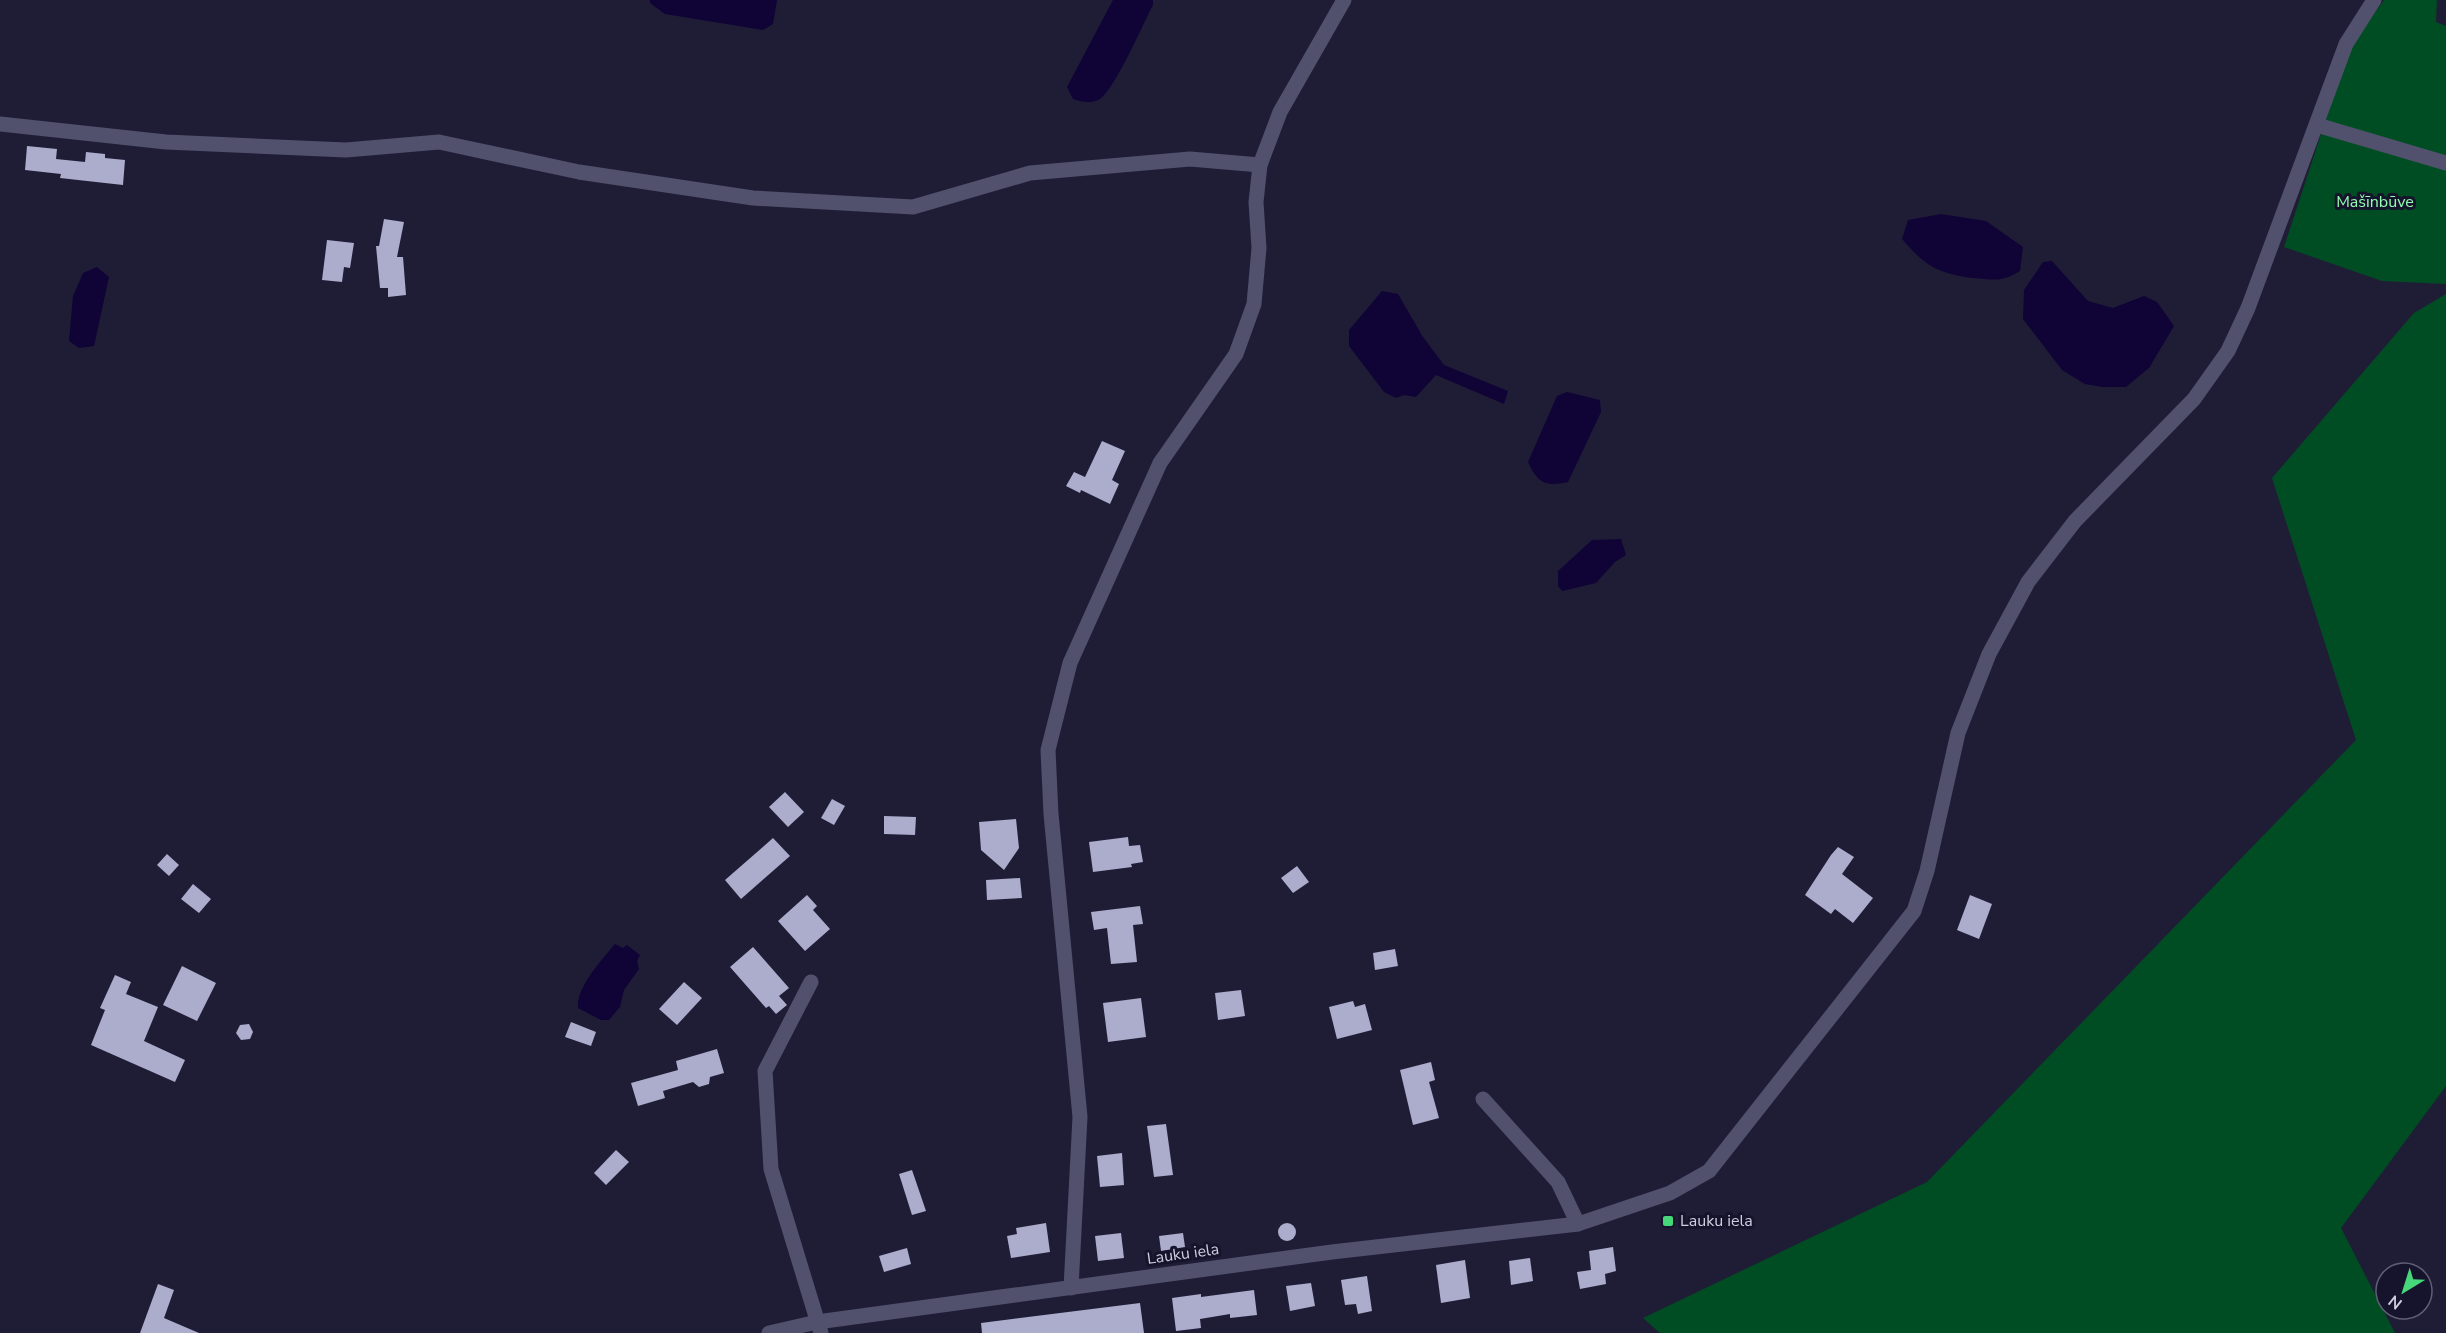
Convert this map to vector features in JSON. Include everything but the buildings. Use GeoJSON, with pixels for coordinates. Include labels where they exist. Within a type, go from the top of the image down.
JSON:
{"type":"FeatureCollection","features":[{"type":"Feature","properties":{"kind":"street"},"geometry":{"type":"LineString","coordinates":[[1071,1288],[1080,1117],[1052,825],[1048,750],[1071,663],[1155,474],[1236,354],[1254,304],[1259,248],[1256,202],[1260,165],[1280,112],[1344,0]]}},
{"type":"Feature","properties":{"kind":"street","name":"Lauku iela"},"geometry":{"type":"LineString","coordinates":[[769,1333],[819,1328],[1071,1288],[1332,1252],[1578,1224],[1670,1193],[1709,1171],[1914,911],[1927,871],[1958,733],[1989,654],[2028,582],[2075,521],[2194,399],[2228,351],[2248,308],[2346,44],[2374,0]]}},
{"type":"Feature","properties":{"kind":"street"},"geometry":{"type":"LineString","coordinates":[[0,124],[166,142],[222,145],[346,150],[439,142],[579,172],[753,198],[913,207],[1030,173],[1190,159],[1260,165]]}},
{"type":"Feature","properties":{"kind":"street"},"geometry":{"type":"LineString","coordinates":[[2317,125],[2446,163]]}},
{"type":"Feature","properties":{"kind":"street"},"geometry":{"type":"LineString","coordinates":[[811,982],[765,1071],[771,1169],[819,1328]]}},
{"type":"Feature","properties":{"kind":"street"},"geometry":{"type":"LineString","coordinates":[[1483,1099],[1558,1182],[1578,1224]]}},
{"type":"Feature","properties":{"kind":"green space","name":"Mašīnbūve"},"geometry":{"type":"Polygon","coordinates":[[[2384,0],[2437,0],[2436,22],[2446,26],[2446,284],[2382,281],[2284,247],[2350,46],[2384,0]]]}},
{"type":"Feature","properties":{"kind":"green space"},"geometry":{"type":"Polygon","coordinates":[[[2446,294],[2446,1086],[2341,1228],[2374,1292],[2374,1321],[2389,1321],[2395,1333],[1660,1333],[1643,1318],[1927,1182],[2356,740],[2272,478],[2414,313],[2446,294]]]}},
{"type":"Feature","properties":{"kind":"shaded area"},"geometry":{"type":"Polygon","coordinates":[[[650,0],[777,0],[773,24],[763,30],[665,14],[650,3],[650,0]]]}},
{"type":"Feature","properties":{"kind":"shaded area"},"geometry":{"type":"Polygon","coordinates":[[[1113,0],[1153,0],[1153,5],[1121,70],[1106,93],[1093,102],[1073,99],[1067,87],[1113,0]]]}},
{"type":"Feature","properties":{"kind":"shaded area"},"geometry":{"type":"Polygon","coordinates":[[[1941,214],[1986,221],[2023,247],[2020,271],[2003,279],[1987,279],[1951,274],[1925,262],[1902,239],[1908,220],[1941,214]]]}},
{"type":"Feature","properties":{"kind":"shaded area"},"geometry":{"type":"Polygon","coordinates":[[[2052,261],[2088,301],[2113,308],[2144,296],[2157,302],[2174,326],[2149,368],[2126,387],[2085,384],[2062,370],[2023,319],[2024,290],[2043,262],[2052,261]]]}},
{"type":"Feature","properties":{"kind":"shaded area"},"geometry":{"type":"Polygon","coordinates":[[[97,267],[109,277],[94,346],[79,348],[69,341],[73,296],[83,273],[97,267]]]}},
{"type":"Feature","properties":{"kind":"shaded area"},"geometry":{"type":"Polygon","coordinates":[[[1382,291],[1398,294],[1423,337],[1444,365],[1508,391],[1504,404],[1436,375],[1416,397],[1404,395],[1396,398],[1384,392],[1349,346],[1349,330],[1382,291]]]}},
{"type":"Feature","properties":{"kind":"shaded area"},"geometry":{"type":"Polygon","coordinates":[[[1567,392],[1600,400],[1601,412],[1568,482],[1554,484],[1543,482],[1535,475],[1528,462],[1557,396],[1567,392]]]}},
{"type":"Feature","properties":{"kind":"shaded area"},"geometry":{"type":"Polygon","coordinates":[[[1621,539],[1626,555],[1615,562],[1596,583],[1562,591],[1558,586],[1558,571],[1592,540],[1621,539]]]}},
{"type":"Feature","properties":{"kind":"shaded area"},"geometry":{"type":"Polygon","coordinates":[[[615,944],[623,948],[627,945],[640,955],[637,961],[639,969],[624,990],[620,1007],[609,1020],[601,1020],[578,1008],[578,1000],[585,983],[615,944]]]}},
{"type":"Feature","properties":{"kind":"place","name":"Lauku iela"},"geometry":{"type":"Point","coordinates":[1668,1221]}}]}
